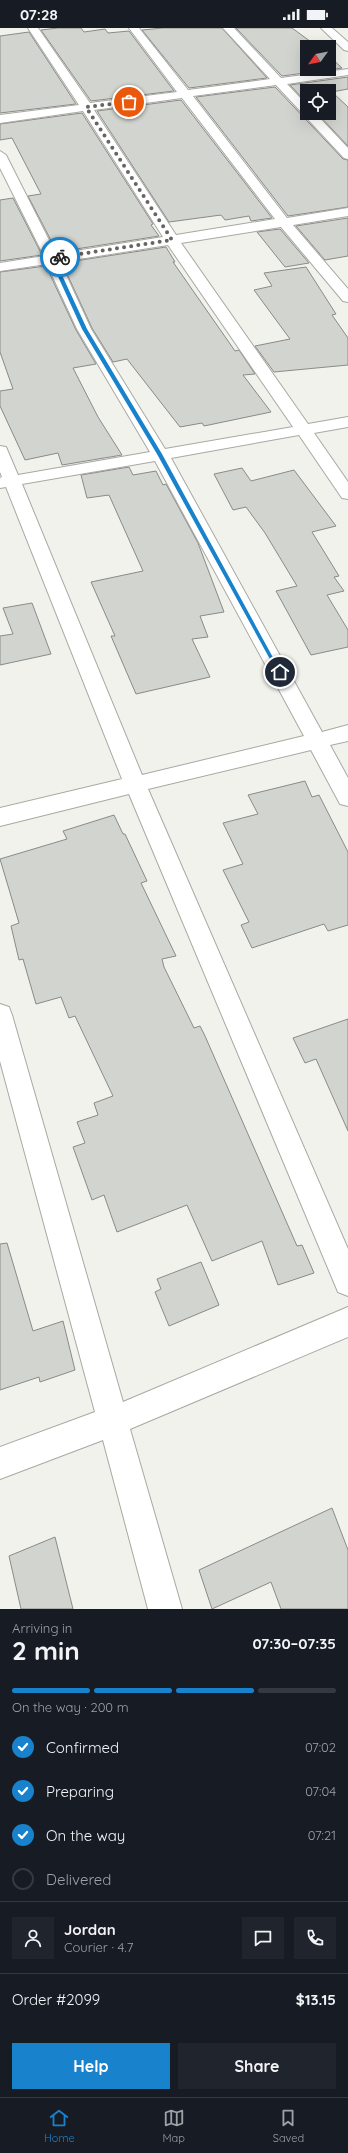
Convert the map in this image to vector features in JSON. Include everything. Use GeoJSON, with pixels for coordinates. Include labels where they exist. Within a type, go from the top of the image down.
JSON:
{"type":"FeatureCollection","features":[{"type":"Feature","properties":{"kind":"street"},"geometry":{"type":"LineString","coordinates":[[33,28],[172,240],[348,494]]}},
{"type":"Feature","properties":{"kind":"street"},"geometry":{"type":"LineString","coordinates":[[134,28],[284,222],[348,298]]}},
{"type":"Feature","properties":{"kind":"street"},"geometry":{"type":"LineString","coordinates":[[228,28],[300,104]]}},
{"type":"Feature","properties":{"kind":"street"},"geometry":{"type":"LineString","coordinates":[[326,28],[348,48]]}},
{"type":"Feature","properties":{"kind":"street"},"geometry":{"type":"LineString","coordinates":[[0,119],[348,72]]}},
{"type":"Feature","properties":{"kind":"street"},"geometry":{"type":"LineString","coordinates":[[315,120],[348,156]]}},
{"type":"Feature","properties":{"kind":"street"},"geometry":{"type":"LineString","coordinates":[[0,155],[52,259],[84,329],[160,454],[348,798]]}},
{"type":"Feature","properties":{"kind":"street"},"geometry":{"type":"LineString","coordinates":[[0,267],[348,212]]}},
{"type":"Feature","properties":{"kind":"street"},"geometry":{"type":"LineString","coordinates":[[6,482],[348,422]]}},
{"type":"Feature","properties":{"kind":"street"},"geometry":{"type":"LineString","coordinates":[[0,451],[6,482],[348,1282]]}},
{"type":"Feature","properties":{"kind":"street"},"geometry":{"type":"LineString","coordinates":[[0,817],[348,733]]}},
{"type":"Feature","properties":{"kind":"street"},"geometry":{"type":"LineString","coordinates":[[0,1014],[165,1609]]}},
{"type":"Feature","properties":{"kind":"street"},"geometry":{"type":"LineString","coordinates":[[0,1463],[113,1421],[348,1322]]}},
{"type":"Feature","properties":{"kind":"building"},"geometry":{"type":"Polygon","coordinates":[[[81,28],[84,32],[105,29],[108,33],[129,31],[174,91],[91,101],[41,30],[81,28]]]}},
{"type":"Feature","properties":{"kind":"building"},"geometry":{"type":"Polygon","coordinates":[[[163,28],[222,28],[267,78],[189,88],[142,30],[163,28]]]}},
{"type":"Feature","properties":{"kind":"building"},"geometry":{"type":"Polygon","coordinates":[[[236,28],[292,28],[308,40],[300,40],[300,74],[282,76],[236,28]]]}},
{"type":"Feature","properties":{"kind":"building"},"geometry":{"type":"Polygon","coordinates":[[[29,32],[76,104],[0,113],[0,36],[29,32]]]}},
{"type":"Feature","properties":{"kind":"building"},"geometry":{"type":"Polygon","coordinates":[[[336,62],[342,68],[336,69],[336,62]]]}},
{"type":"Feature","properties":{"kind":"building"},"geometry":{"type":"Polygon","coordinates":[[[348,77],[348,89],[336,91],[336,84],[300,84],[300,96],[290,85],[348,77]]]}},
{"type":"Feature","properties":{"kind":"building"},"geometry":{"type":"Polygon","coordinates":[[[275,87],[300,113],[300,120],[306,120],[343,159],[348,160],[348,207],[288,216],[196,97],[275,87]]]}},
{"type":"Feature","properties":{"kind":"building"},"geometry":{"type":"Polygon","coordinates":[[[336,96],[348,107],[348,146],[324,120],[336,120],[336,96]]]}},
{"type":"Feature","properties":{"kind":"building"},"geometry":{"type":"Polygon","coordinates":[[[181,100],[272,218],[251,221],[249,216],[225,220],[221,215],[169,222],[97,111],[181,100]]]}},
{"type":"Feature","properties":{"kind":"building"},"geometry":{"type":"Polygon","coordinates":[[[82,113],[153,224],[151,225],[159,236],[57,252],[28,196],[41,194],[12,138],[0,140],[0,124],[82,113]]]}},
{"type":"Feature","properties":{"kind":"building"},"geometry":{"type":"Polygon","coordinates":[[[13,198],[42,255],[0,261],[0,200],[13,198]]]}},
{"type":"Feature","properties":{"kind":"building"},"geometry":{"type":"Polygon","coordinates":[[[348,218],[348,256],[325,260],[296,226],[348,218]]]}},
{"type":"Feature","properties":{"kind":"building"},"geometry":{"type":"Polygon","coordinates":[[[280,229],[309,263],[285,267],[257,232],[280,229]]]}},
{"type":"Feature","properties":{"kind":"building"},"geometry":{"type":"Polygon","coordinates":[[[166,247],[175,262],[173,262],[235,351],[239,350],[255,374],[243,375],[271,412],[204,426],[202,423],[180,427],[127,359],[113,362],[92,328],[62,263],[166,247]]]}},
{"type":"Feature","properties":{"kind":"building"},"geometry":{"type":"Polygon","coordinates":[[[46,266],[76,330],[96,364],[73,368],[98,417],[122,455],[62,465],[58,453],[25,460],[0,406],[0,391],[13,389],[0,352],[0,272],[46,266]]]}},
{"type":"Feature","properties":{"kind":"building"},"geometry":{"type":"Polygon","coordinates":[[[306,267],[336,314],[332,315],[348,338],[348,365],[274,372],[255,346],[290,339],[254,290],[272,286],[264,273],[306,267]]]}},
{"type":"Feature","properties":{"kind":"building"},"geometry":{"type":"Polygon","coordinates":[[[129,467],[133,475],[156,471],[163,485],[166,484],[198,543],[224,612],[200,616],[208,637],[192,639],[210,677],[136,694],[111,636],[115,636],[91,582],[143,571],[109,495],[87,498],[81,475],[129,467]]]}},
{"type":"Feature","properties":{"kind":"building"},"geometry":{"type":"Polygon","coordinates":[[[242,468],[251,481],[294,470],[336,526],[312,532],[339,576],[334,577],[344,591],[327,595],[348,630],[348,647],[311,655],[276,591],[297,586],[265,533],[246,507],[233,510],[214,474],[242,468]]]}},
{"type":"Feature","properties":{"kind":"building"},"geometry":{"type":"Polygon","coordinates":[[[32,603],[51,654],[0,665],[0,636],[13,634],[3,608],[32,603]]]}},
{"type":"Feature","properties":{"kind":"building"},"geometry":{"type":"Polygon","coordinates":[[[305,781],[312,797],[319,795],[348,852],[348,925],[328,931],[324,924],[252,948],[241,925],[249,922],[223,870],[243,864],[223,823],[258,814],[248,795],[305,781]]]}},
{"type":"Feature","properties":{"kind":"building"},"geometry":{"type":"Polygon","coordinates":[[[114,815],[123,834],[125,834],[147,881],[141,883],[176,956],[162,959],[164,967],[194,1028],[200,1026],[205,1036],[297,1246],[302,1245],[314,1273],[278,1285],[262,1241],[212,1261],[187,1205],[117,1232],[104,1195],[92,1200],[73,1147],[85,1143],[77,1122],[98,1115],[94,1103],[113,1096],[75,1016],[69,1018],[61,997],[36,1004],[23,959],[19,960],[11,926],[19,923],[0,859],[67,839],[63,831],[114,815]]]}},
{"type":"Feature","properties":{"kind":"building"},"geometry":{"type":"Polygon","coordinates":[[[348,1019],[348,1131],[316,1059],[305,1063],[293,1038],[348,1019]]]}},
{"type":"Feature","properties":{"kind":"building"},"geometry":{"type":"Polygon","coordinates":[[[7,1243],[33,1331],[63,1321],[75,1370],[40,1382],[39,1377],[0,1390],[0,1244],[7,1243]]]}},
{"type":"Feature","properties":{"kind":"building"},"geometry":{"type":"Polygon","coordinates":[[[201,1262],[219,1305],[169,1326],[155,1292],[161,1289],[157,1279],[201,1262]]]}},
{"type":"Feature","properties":{"kind":"building"},"geometry":{"type":"Polygon","coordinates":[[[332,1508],[348,1550],[348,1609],[281,1609],[271,1582],[212,1609],[199,1570],[332,1508]]]}},
{"type":"Feature","properties":{"kind":"building"},"geometry":{"type":"Polygon","coordinates":[[[55,1537],[73,1609],[21,1609],[9,1556],[55,1537]]]}},
{"type":"Feature","properties":{"kind":"way so far"},"geometry":{"type":"LineString","coordinates":[[60,257],[172,240],[86,107],[129,102]]}},
{"type":"Feature","properties":{"kind":"route"},"geometry":{"type":"LineString","coordinates":[[60,257],[52,259],[84,329],[160,454],[280,672]]}}]}
